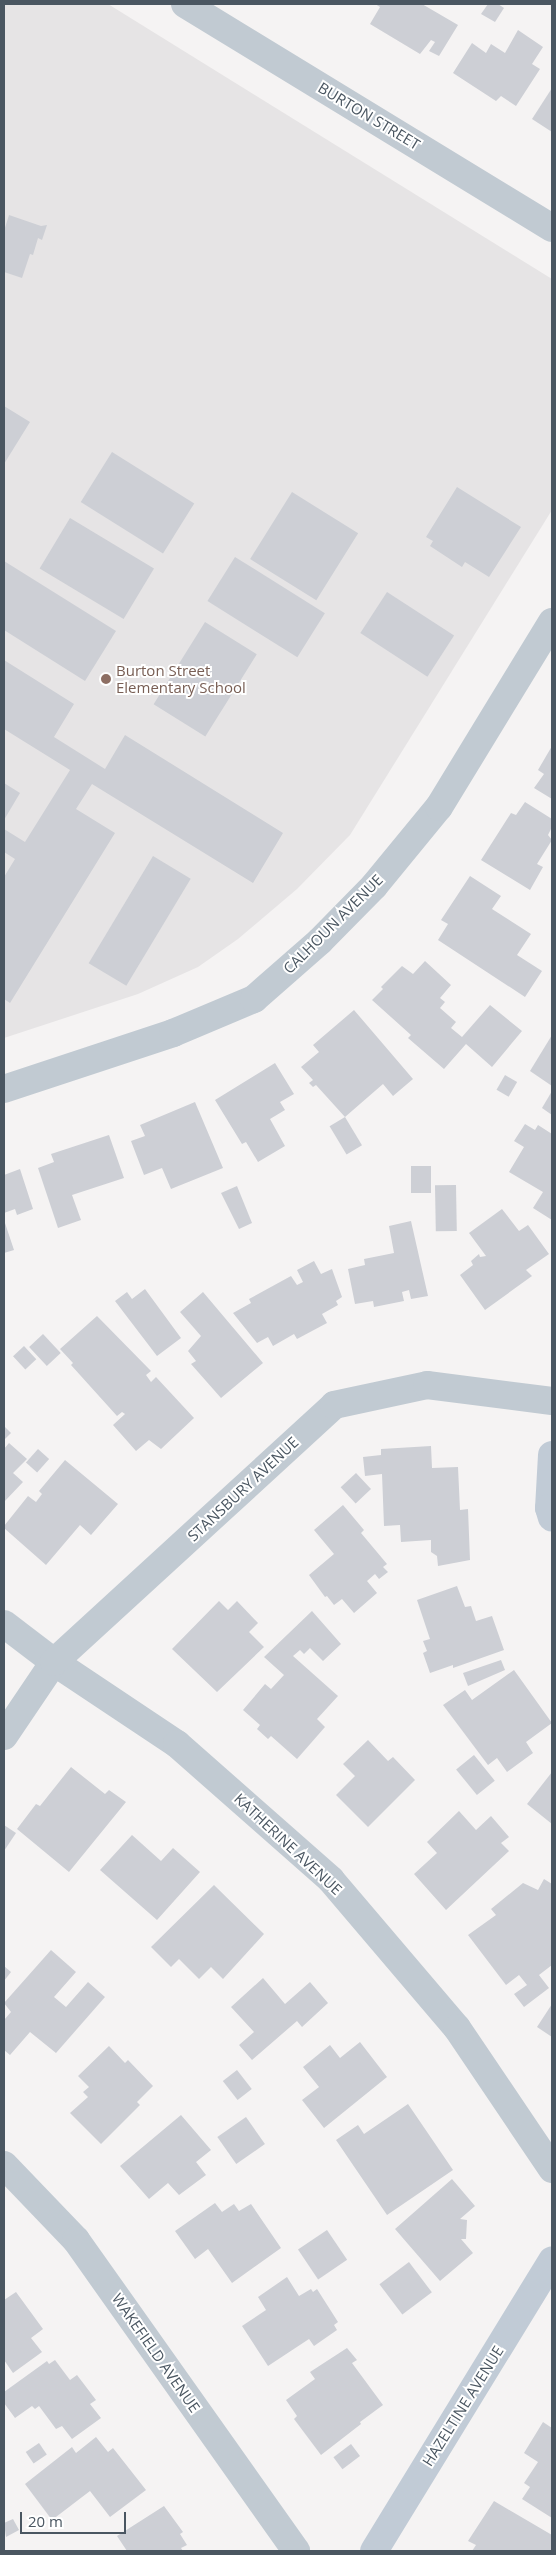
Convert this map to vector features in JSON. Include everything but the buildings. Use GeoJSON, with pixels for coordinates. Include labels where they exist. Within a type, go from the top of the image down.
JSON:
{"type":"FeatureCollection","features":[{"type":"Feature","properties":{"kind":"street","name":"BURTON STREET"},"geometry":{"type":"LineString","coordinates":[[185,4],[552,228]]}},
{"type":"Feature","properties":{"kind":"street","name":"CALHOUN AVENUE"},"geometry":{"type":"LineString","coordinates":[[4,1089],[173,1033],[254,999],[320,941],[374,886],[439,807],[552,622]]}},
{"type":"Feature","properties":{"kind":"street","name":"STANSBURY AVENUE"},"geometry":{"type":"LineString","coordinates":[[4,1736],[54,1662],[334,1406],[427,1385],[552,1401]]}},
{"type":"Feature","properties":{"kind":"street"},"geometry":{"type":"LineString","coordinates":[[552,1455],[549,1508],[552,1518]]}},
{"type":"Feature","properties":{"kind":"street","name":"KATHERINE AVENUE"},"geometry":{"type":"LineString","coordinates":[[4,1624],[54,1662],[177,1744],[331,1880],[457,2028],[552,2169]]}},
{"type":"Feature","properties":{"kind":"street","name":"WAKEFIELD AVENUE"},"geometry":{"type":"LineString","coordinates":[[4,2165],[76,2240],[296,2551]]}},
{"type":"Feature","properties":{"kind":"street","name":"HAZELTINE AVENUE"},"geometry":{"type":"LineString","coordinates":[[374,2551],[552,2260]]}},
{"type":"Feature","properties":{"kind":"shaded area"},"geometry":{"type":"Polygon","coordinates":[[[4,4],[108,4],[552,279],[552,510],[350,835],[297,889],[238,939],[198,967],[138,994],[4,1038],[4,4]]]}},
{"type":"Feature","properties":{"kind":"place","name":"Burton Street Elementary School"},"geometry":{"type":"Point","coordinates":[106,679]}}]}
